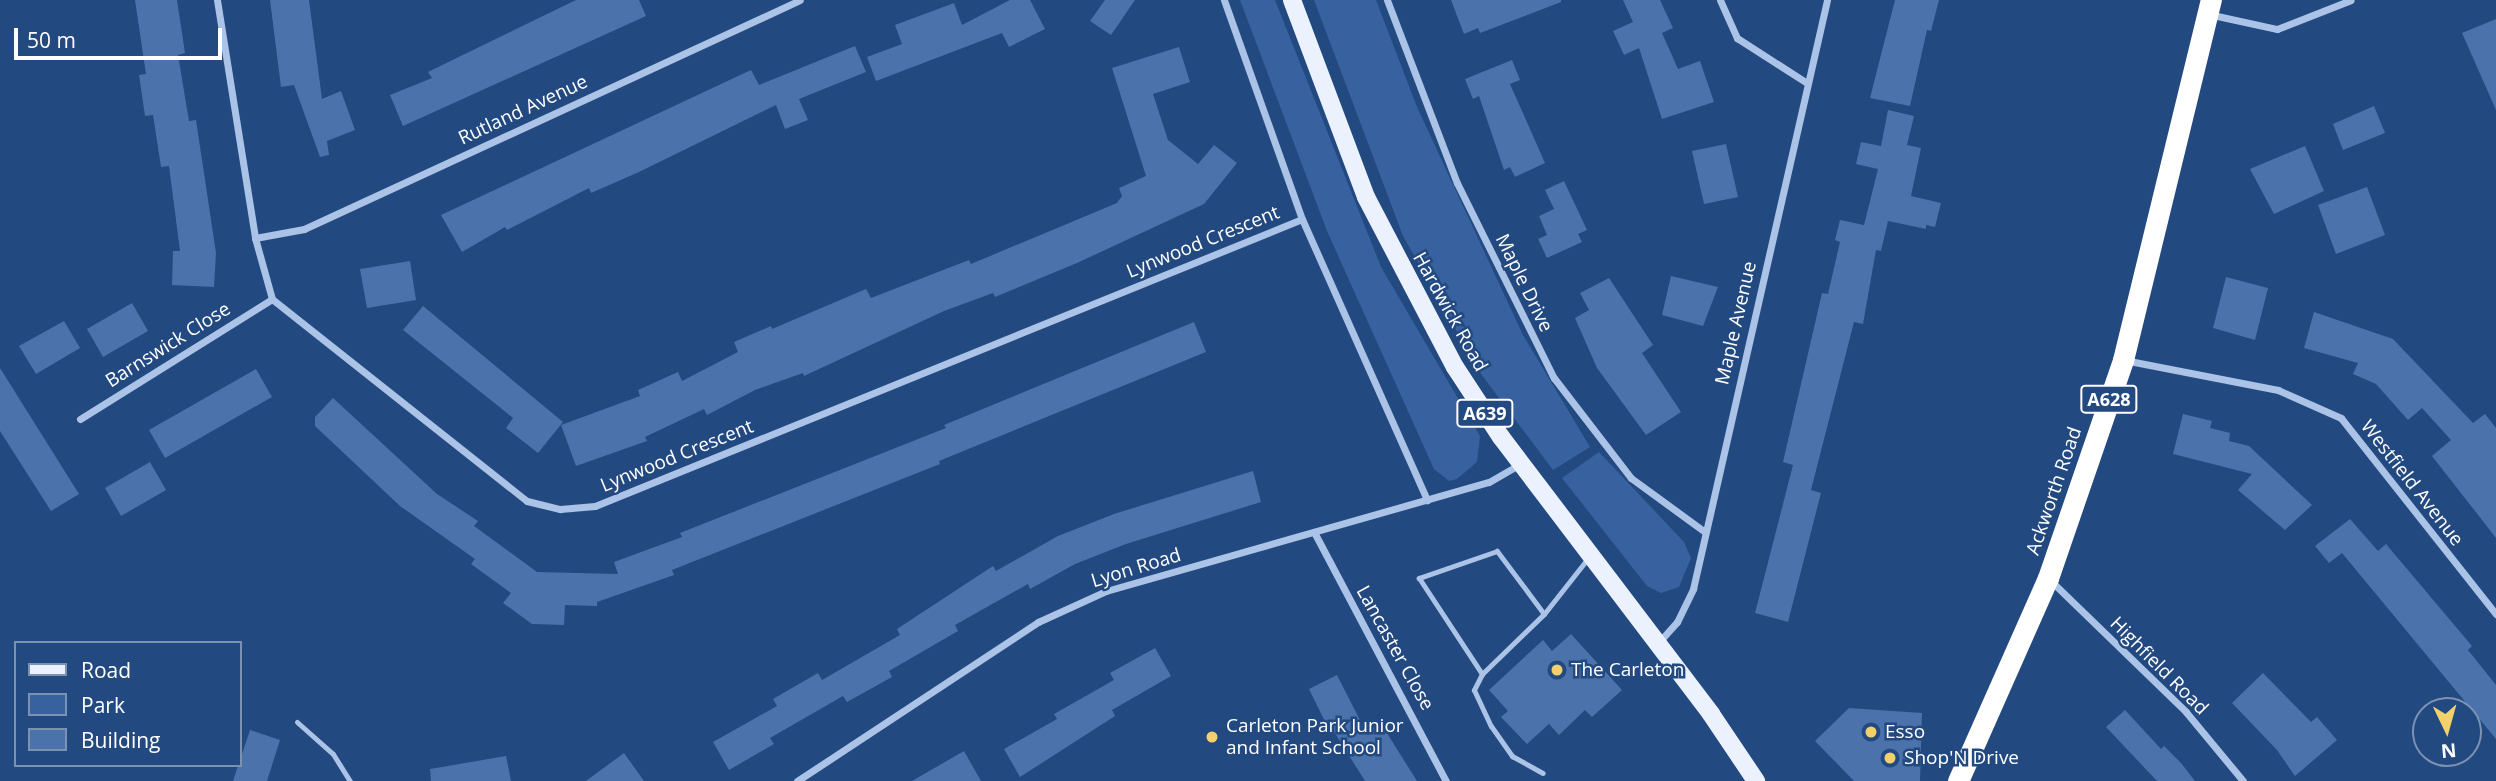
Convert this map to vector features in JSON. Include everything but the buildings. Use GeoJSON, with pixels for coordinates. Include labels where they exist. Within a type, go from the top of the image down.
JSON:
{"type":"FeatureCollection","features":[{"type":"Feature","properties":{"kind":"highway","name":"Ackworth Road"},"geometry":{"type":"LineString","coordinates":[[1958,781],[2048,578],[2123,360],[2210,7]]}},
{"type":"Feature","properties":{"kind":"main road","name":"Hardwick Road"},"geometry":{"type":"LineString","coordinates":[[1292,0],[1337,128],[1403,275],[1455,367],[1521,463],[1658,643],[1756,781]]}},
{"type":"Feature","properties":{"kind":"street"},"geometry":{"type":"LineString","coordinates":[[217,0],[255,238],[272,299]]}},
{"type":"Feature","properties":{"kind":"street","name":"Rutland Avenue"},"geometry":{"type":"LineString","coordinates":[[255,238],[304,229],[800,0]]}},
{"type":"Feature","properties":{"kind":"street"},"geometry":{"type":"LineString","coordinates":[[1224,0],[1302,219],[1427,500]]}},
{"type":"Feature","properties":{"kind":"street","name":"Maple Drive"},"geometry":{"type":"LineString","coordinates":[[1387,0],[1457,183],[1554,378],[1631,478],[1705,532]]}},
{"type":"Feature","properties":{"kind":"street"},"geometry":{"type":"LineString","coordinates":[[1720,0],[1737,38],[1807,83]]}},
{"type":"Feature","properties":{"kind":"street","name":"Maple Avenue"},"geometry":{"type":"LineString","coordinates":[[1658,643],[1685,608],[1705,532],[1827,0]]}},
{"type":"Feature","properties":{"kind":"street"},"geometry":{"type":"LineString","coordinates":[[2210,7],[2277,29],[2351,0]]}},
{"type":"Feature","properties":{"kind":"street","name":"Lynwood Crescent"},"geometry":{"type":"LineString","coordinates":[[272,299],[527,500],[572,508],[594,506],[1302,219]]}},
{"type":"Feature","properties":{"kind":"street","name":"Barnswick Close"},"geometry":{"type":"LineString","coordinates":[[80,419],[272,299]]}},
{"type":"Feature","properties":{"kind":"street","name":"Westfield Avenue"},"geometry":{"type":"LineString","coordinates":[[2123,360],[2278,390],[2341,418],[2496,614]]}},
{"type":"Feature","properties":{"kind":"street","name":"Lyon Road"},"geometry":{"type":"LineString","coordinates":[[797,781],[1038,622],[1106,591],[1489,482],[1521,463]]}},
{"type":"Feature","properties":{"kind":"street","name":"Lancaster Close"},"geometry":{"type":"LineString","coordinates":[[1314,531],[1446,781]]}},
{"type":"Feature","properties":{"kind":"street","name":"Highfield Road"},"geometry":{"type":"LineString","coordinates":[[2048,578],[2186,712],[2243,781]]}},
{"type":"Feature","properties":{"kind":"lane"},"geometry":{"type":"LineString","coordinates":[[1482,674],[1419,578],[1497,551],[1544,614]]}},
{"type":"Feature","properties":{"kind":"lane"},"geometry":{"type":"LineString","coordinates":[[1543,773],[1512,756],[1491,726],[1474,690],[1482,674],[1544,614],[1591,555]]}},
{"type":"Feature","properties":{"kind":"lane"},"geometry":{"type":"LineString","coordinates":[[297,722],[333,754],[350,781]]}},
{"type":"Feature","properties":{"kind":"green space"},"geometry":{"type":"Polygon","coordinates":[[[1240,0],[1275,0],[1381,267],[1480,436],[1477,462],[1457,479],[1449,481],[1434,469],[1327,231],[1240,0]]]}},
{"type":"Feature","properties":{"kind":"green space"},"geometry":{"type":"Polygon","coordinates":[[[1314,0],[1376,0],[1417,107],[1523,335],[1590,447],[1553,470],[1481,374],[1403,236],[1314,0]]]}},
{"type":"Feature","properties":{"kind":"green space"},"geometry":{"type":"Polygon","coordinates":[[[1599,452],[1684,542],[1691,558],[1679,587],[1661,593],[1647,586],[1562,478],[1599,452]]]}},
{"type":"Feature","properties":{"kind":"place","name":"The Carleton"},"geometry":{"type":"Point","coordinates":[1557,670]}},
{"type":"Feature","properties":{"kind":"place","name":"Esso"},"geometry":{"type":"Point","coordinates":[1871,732]}},
{"type":"Feature","properties":{"kind":"place","name":"Carleton Park Junior and Infant School"},"geometry":{"type":"Point","coordinates":[1212,737]}},
{"type":"Feature","properties":{"kind":"place","name":"Shop'N Drive"},"geometry":{"type":"Point","coordinates":[1890,758]}}]}
